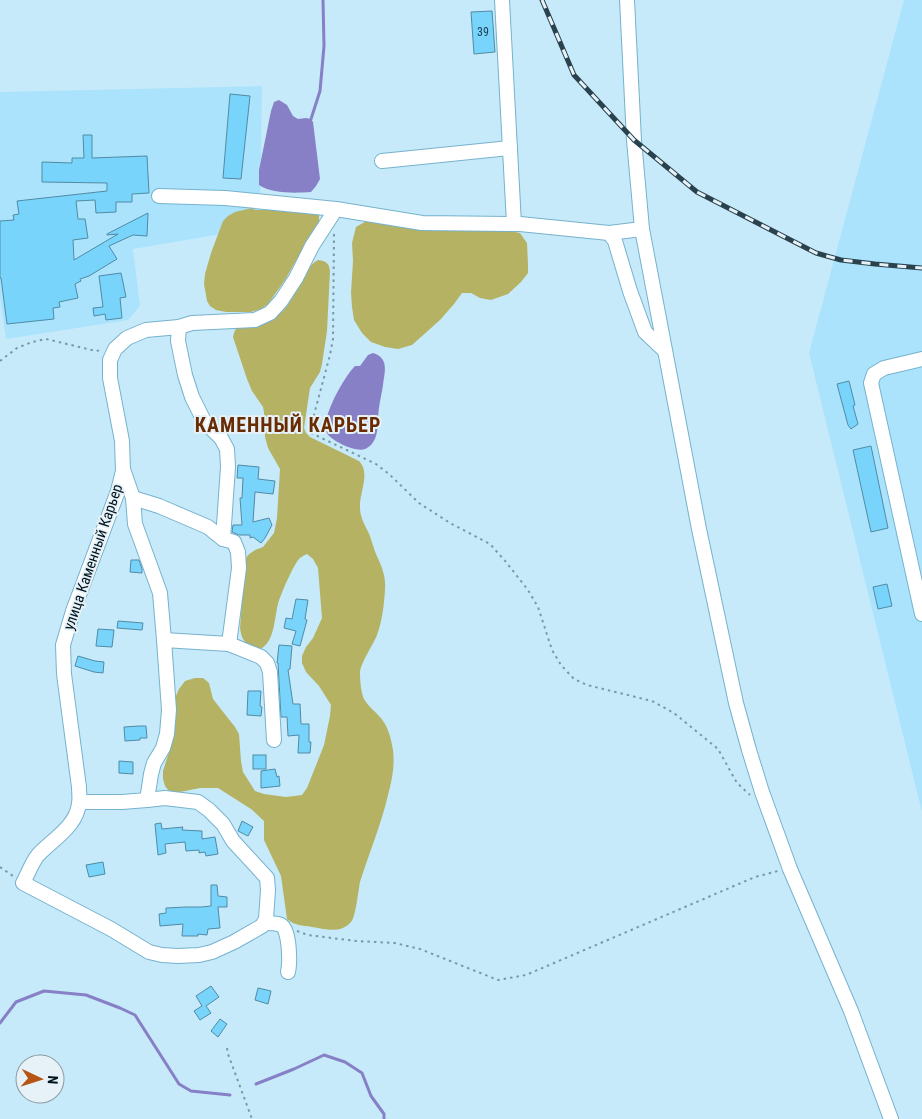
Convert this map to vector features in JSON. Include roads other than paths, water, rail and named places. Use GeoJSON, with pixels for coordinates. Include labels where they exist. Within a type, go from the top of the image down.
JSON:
{"type":"FeatureCollection","features":[{"type":"Feature","properties":{"kind":"street"},"geometry":{"type":"LineString","coordinates":[[502,0],[514,224]]}},
{"type":"Feature","properties":{"kind":"street"},"geometry":{"type":"LineString","coordinates":[[628,0],[634,140],[642,229],[699,529],[736,703],[749,750],[790,869],[851,1011],[891,1119]]}},
{"type":"Feature","properties":{"kind":"street"},"geometry":{"type":"LineString","coordinates":[[382,161],[510,148]]}},
{"type":"Feature","properties":{"kind":"street"},"geometry":{"type":"LineString","coordinates":[[160,196],[225,198],[336,209],[422,223],[514,224],[609,232],[642,229]]}},
{"type":"Feature","properties":{"kind":"street"},"geometry":{"type":"LineString","coordinates":[[223,539],[228,467],[227,449],[221,438],[204,421],[192,397],[184,375],[178,341],[179,327],[192,323],[255,320],[270,313],[281,301],[296,278],[312,246],[336,209]]}},
{"type":"Feature","properties":{"kind":"street"},"geometry":{"type":"LineString","coordinates":[[609,232],[615,241],[645,332],[664,350]]}},
{"type":"Feature","properties":{"kind":"street","name":"улица Каменный Карьер"},"geometry":{"type":"LineString","coordinates":[[80,802],[64,674],[63,646],[73,611],[118,492],[123,471],[122,441],[110,378],[110,360],[115,349],[127,338],[146,330],[179,327]]}},
{"type":"Feature","properties":{"kind":"street"},"geometry":{"type":"LineString","coordinates":[[922,359],[884,368],[874,374],[871,383],[922,614]]}},
{"type":"Feature","properties":{"kind":"street"},"geometry":{"type":"LineString","coordinates":[[122,466],[132,498],[135,524],[160,593],[164,640],[169,710],[167,734],[163,748],[152,769],[147,800]]}},
{"type":"Feature","properties":{"kind":"street"},"geometry":{"type":"LineString","coordinates":[[132,498],[158,506],[208,527],[223,539],[234,542],[238,552],[239,568],[229,644]]}},
{"type":"Feature","properties":{"kind":"street"},"geometry":{"type":"LineString","coordinates":[[164,640],[229,644],[261,657],[267,663],[270,672],[274,740]]}},
{"type":"Feature","properties":{"kind":"street"},"geometry":{"type":"LineString","coordinates":[[164,798],[198,802],[223,824],[233,841],[267,878],[268,890],[265,923],[262,926],[212,952],[199,955],[162,955],[149,952],[111,929],[23,883],[37,856],[74,819],[80,802],[147,800],[164,798]]}},
{"type":"Feature","properties":{"kind":"street"},"geometry":{"type":"LineString","coordinates":[[265,923],[280,924],[287,936],[290,966],[288,972]]}},
{"type":"Feature","properties":{"kind":"waterway"},"geometry":{"type":"LineString","coordinates":[[311,119],[320,91],[324,46],[323,0]]}},
{"type":"Feature","properties":{"kind":"waterway"},"geometry":{"type":"LineString","coordinates":[[0,1023],[16,1002],[44,991],[86,995],[135,1015],[179,1084],[191,1091],[230,1095]]}},
{"type":"Feature","properties":{"kind":"waterway"},"geometry":{"type":"LineString","coordinates":[[256,1084],[324,1055],[345,1062],[362,1073],[371,1096],[384,1114],[384,1119]]}},
{"type":"Feature","properties":{"kind":"railway"},"geometry":{"type":"LineString","coordinates":[[542,0],[574,75],[634,140],[697,192],[816,253],[841,260],[922,268]]}},
{"type":"Feature","properties":{"kind":"district","name":"КАМЕННЫЙ КАРЬЕР"},"geometry":{"type":"Point","coordinates":[288,425]}}]}
